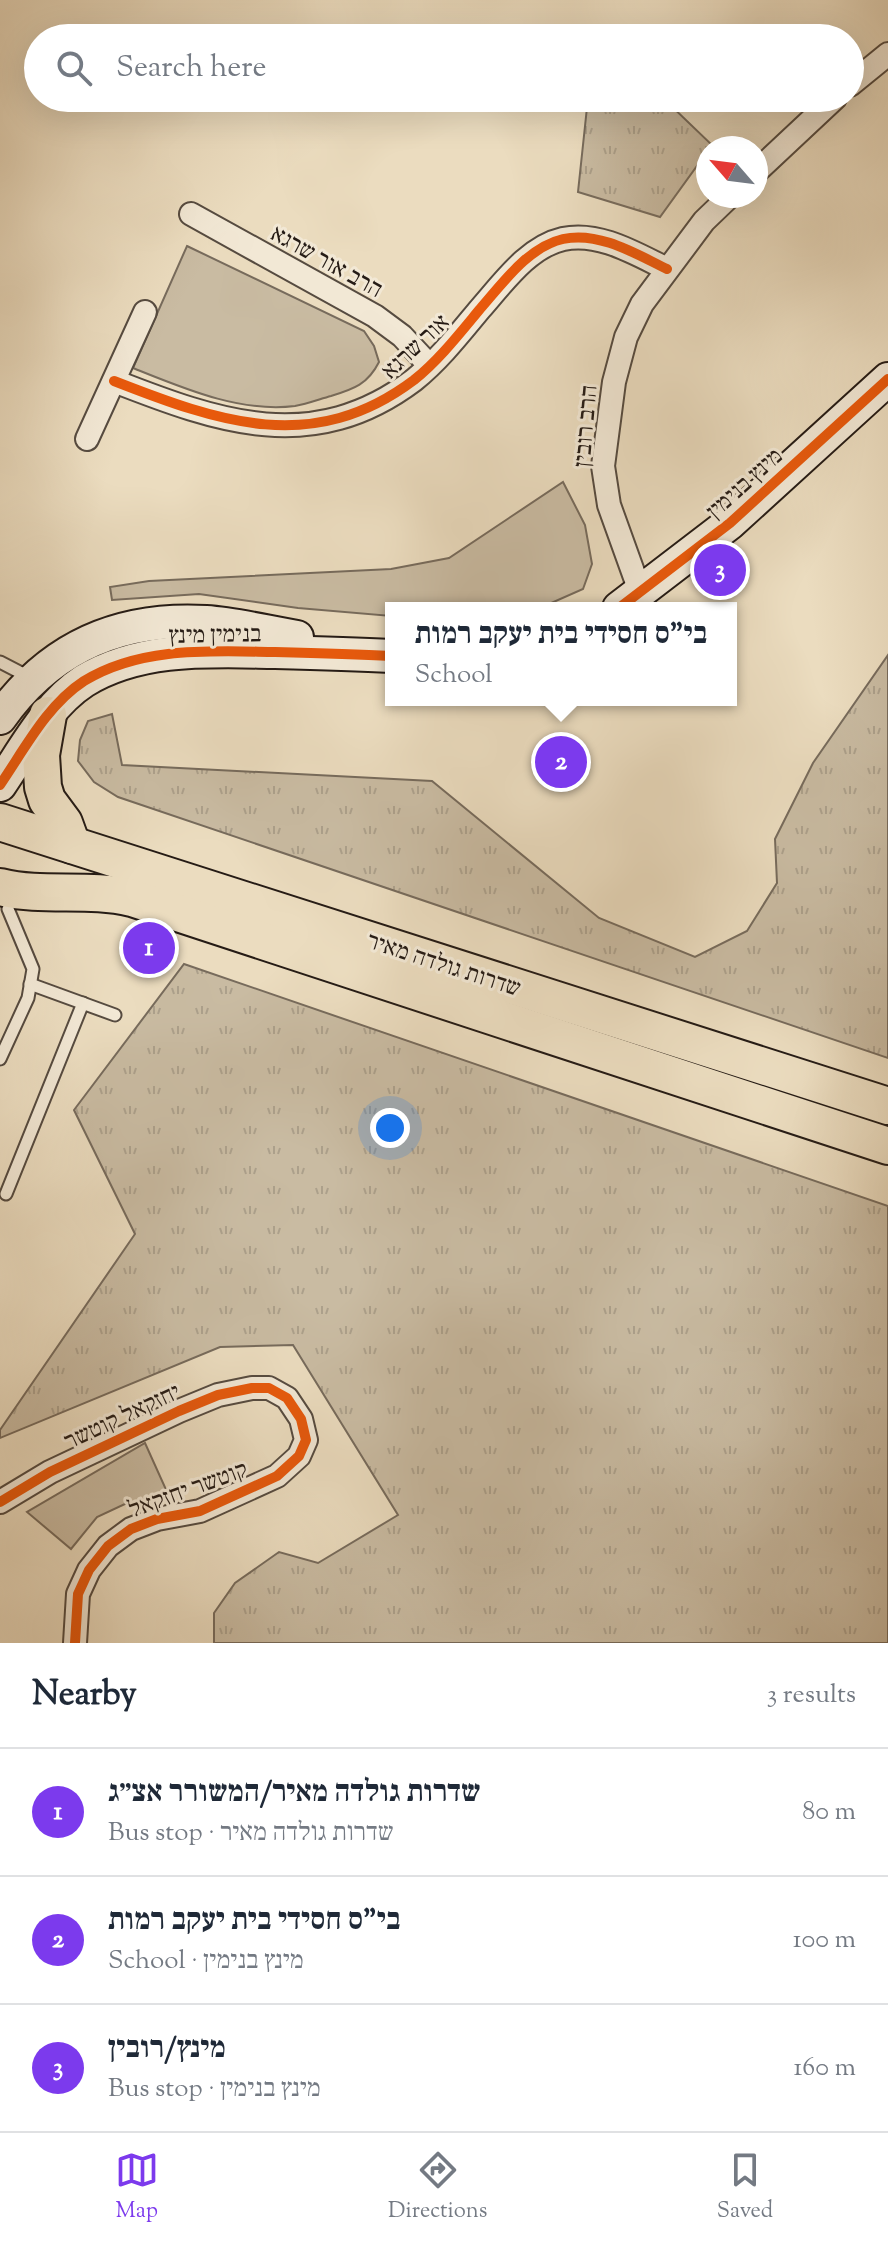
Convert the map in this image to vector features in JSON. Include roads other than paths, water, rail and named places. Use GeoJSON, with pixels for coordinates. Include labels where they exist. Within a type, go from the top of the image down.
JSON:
{"type":"FeatureCollection","features":[{"type":"Feature","properties":{"kind":"main road"},"geometry":{"type":"LineString","coordinates":[[48,715],[41,755],[43,787],[47,800],[64,823],[72,845]]}},
{"type":"Feature","properties":{"kind":"main road","name":"שדרות גולדה מאיר"},"geometry":{"type":"LineString","coordinates":[[0,822],[888,1106]]}},
{"type":"Feature","properties":{"kind":"main road","name":"שדרות גולדה מאיר"},"geometry":{"type":"LineString","coordinates":[[3,902],[54,893],[100,892],[132,898],[888,1146]]}},
{"type":"Feature","properties":{"kind":"main road"},"geometry":{"type":"LineString","coordinates":[[830,1087],[888,1088]]}},
{"type":"Feature","properties":{"kind":"street"},"geometry":{"type":"LineString","coordinates":[[864,74],[888,54]]}},
{"type":"Feature","properties":{"kind":"street"},"geometry":{"type":"LineString","coordinates":[[768,161],[820,112]]}},
{"type":"Feature","properties":{"kind":"street","name":"הרב רובין"},"geometry":{"type":"LineString","coordinates":[[630,601],[603,466],[614,382],[626,337],[642,304],[704,221],[718,208]]}},
{"type":"Feature","properties":{"kind":"street","name":"הרב אור שרגא"},"geometry":{"type":"LineString","coordinates":[[191,214],[375,316],[402,336],[429,365]]}},
{"type":"Feature","properties":{"kind":"street","name":"אור שרגא"},"geometry":{"type":"LineString","coordinates":[[114,381],[179,406],[232,421],[273,427],[308,424],[344,416],[387,398],[416,378],[519,266],[542,248],[563,239],[586,238],[607,242],[667,269]]}},
{"type":"Feature","properties":{"kind":"street"},"geometry":{"type":"LineString","coordinates":[[87,439],[145,312]]}},
{"type":"Feature","properties":{"kind":"street","name":"מינץ בנימין"},"geometry":{"type":"LineString","coordinates":[[630,601],[730,523],[888,379]]}},
{"type":"Feature","properties":{"kind":"street","name":"בנימין מינץ"},"geometry":{"type":"LineString","coordinates":[[0,718],[33,680],[74,648],[98,636],[148,624],[209,622],[385,653]]}},
{"type":"Feature","properties":{"kind":"street","name":"בנימין מינץ"},"geometry":{"type":"LineString","coordinates":[[0,785],[48,715],[83,682],[111,668],[159,654],[208,651],[385,654]]}},
{"type":"Feature","properties":{"kind":"street","name":"יחזקאל קוטשר"},"geometry":{"type":"LineString","coordinates":[[0,1502],[50,1472],[179,1411],[218,1395],[269,1388]]}},
{"type":"Feature","properties":{"kind":"street","name":"קוטשר יחזקאל"},"geometry":{"type":"LineString","coordinates":[[75,1643],[78,1594],[89,1570],[108,1546],[131,1529],[157,1519],[200,1511],[241,1494],[277,1476],[299,1456],[306,1440],[301,1419],[287,1398],[269,1388]]}},
{"type":"Feature","properties":{"kind":"lane"},"geometry":{"type":"LineString","coordinates":[[0,662],[33,680]]}},
{"type":"Feature","properties":{"kind":"lane"},"geometry":{"type":"LineString","coordinates":[[0,1059],[28,998],[33,969],[3,902]]}},
{"type":"Feature","properties":{"kind":"lane"},"geometry":{"type":"LineString","coordinates":[[30,984],[115,1015]]}},
{"type":"Feature","properties":{"kind":"lane"},"geometry":{"type":"LineString","coordinates":[[6,1194],[83,1003]]}},
{"type":"Feature","properties":{"kind":"place","name":"מינץ/רובין"},"geometry":{"type":"Point","coordinates":[720,570]}},
{"type":"Feature","properties":{"kind":"place","name":"בי\"ס חסידי בית יעקב רמות"},"geometry":{"type":"Point","coordinates":[561,762]}},
{"type":"Feature","properties":{"kind":"place","name":"שדרות גולדה מאיר/המשורר אצ״ג"},"geometry":{"type":"Point","coordinates":[149,948]}}]}
